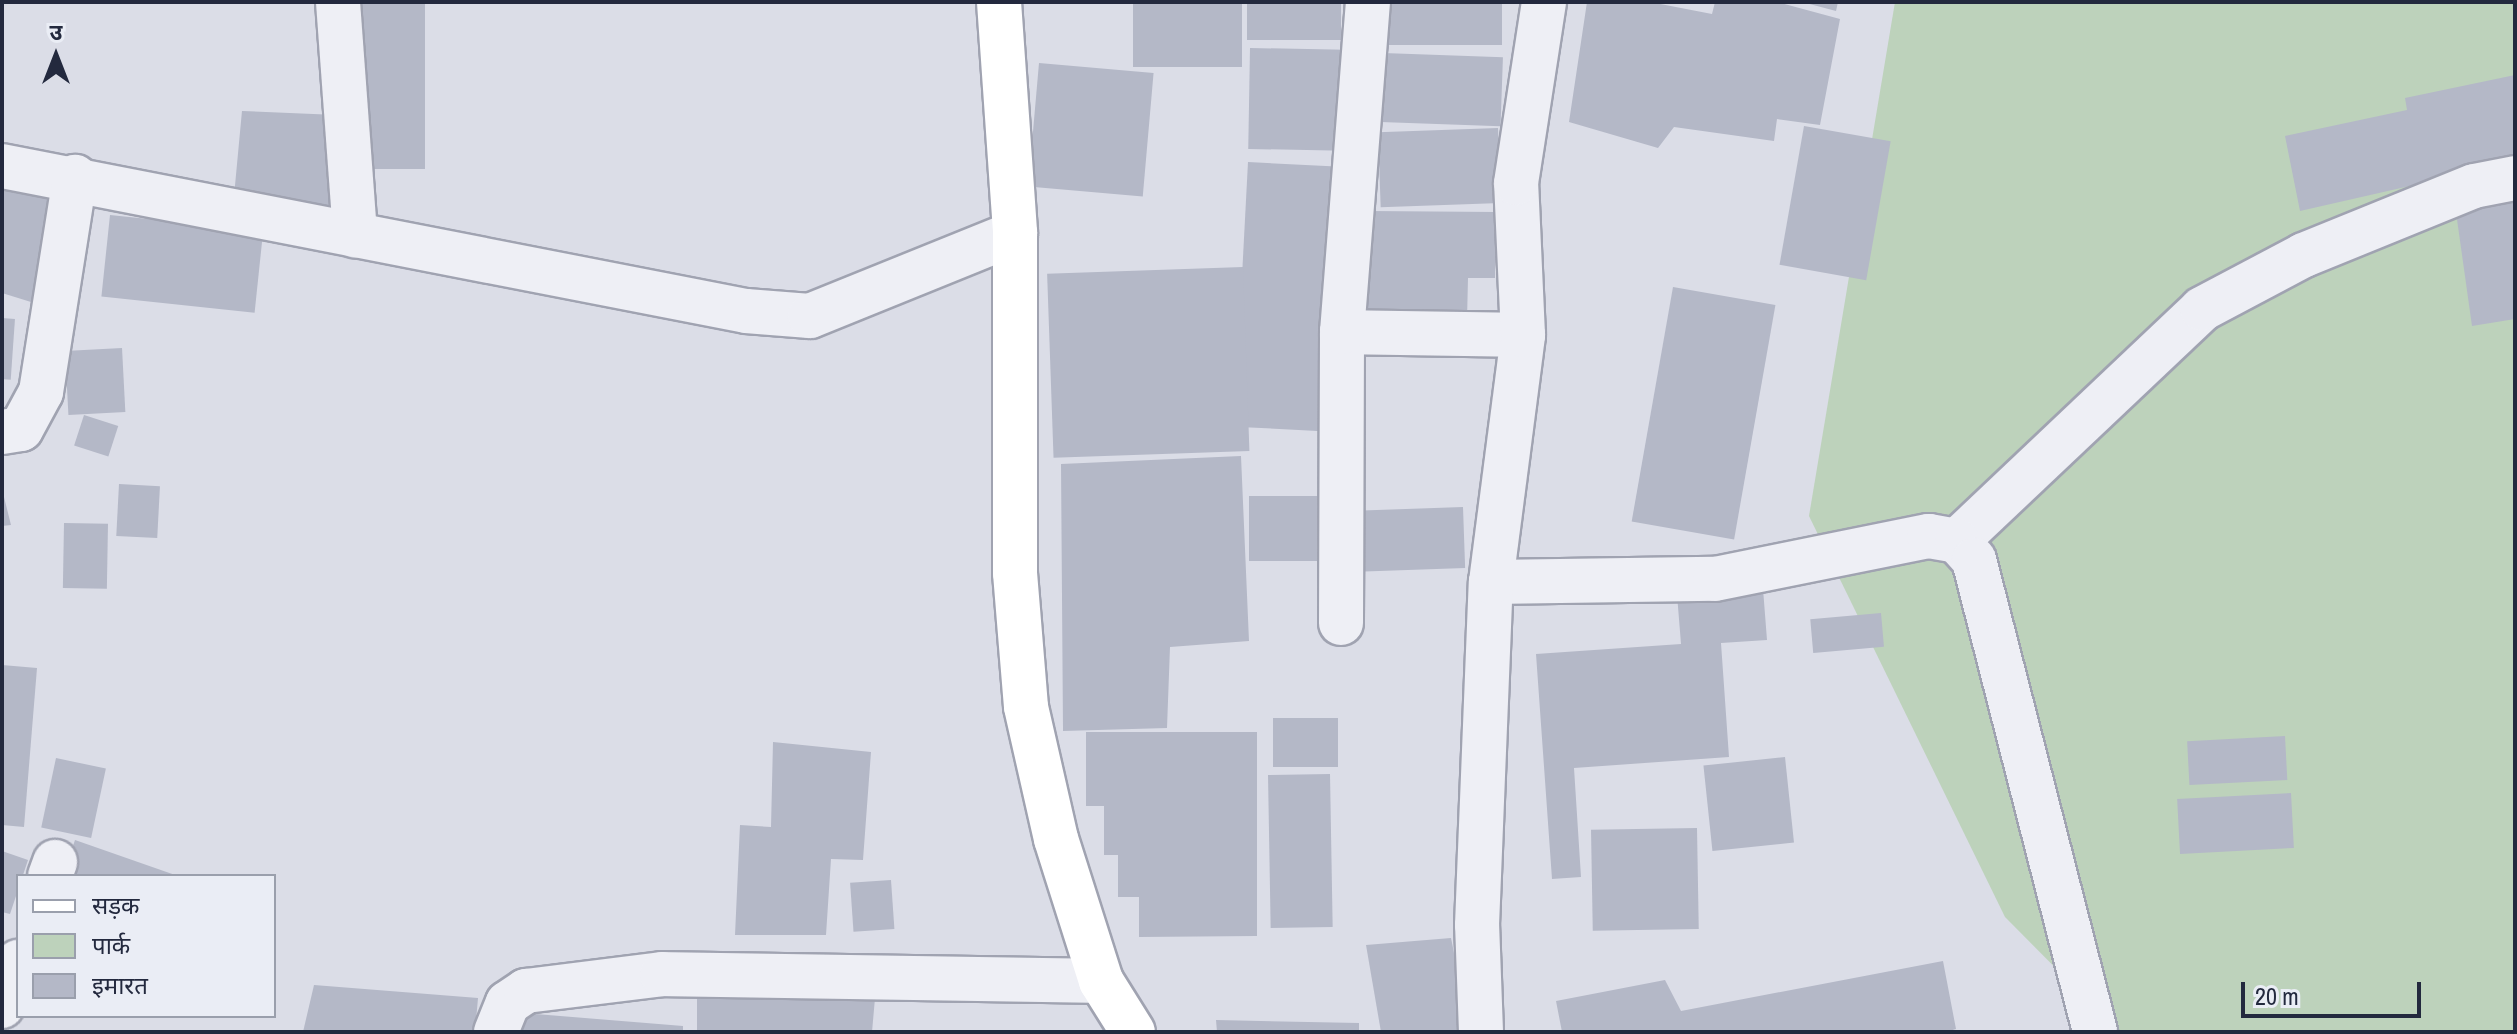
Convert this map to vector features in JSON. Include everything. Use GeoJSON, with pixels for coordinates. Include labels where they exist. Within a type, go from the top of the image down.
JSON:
{"type":"FeatureCollection","features":[{"type":"Feature","properties":{"kind":"main road"},"geometry":{"type":"LineString","coordinates":[[999,2],[1015,233],[1015,573],[1026,707],[1056,839],[1101,981],[1133,1032]]}},
{"type":"Feature","properties":{"kind":"street"},"geometry":{"type":"LineString","coordinates":[[338,2],[355,235]]}},
{"type":"Feature","properties":{"kind":"street"},"geometry":{"type":"LineString","coordinates":[[1341,623],[1342,332],[1368,2]]}},
{"type":"Feature","properties":{"kind":"street"},"geometry":{"type":"LineString","coordinates":[[1481,1032],[1477,925],[1491,582],[1523,335],[1516,183],[1544,2]]}},
{"type":"Feature","properties":{"kind":"street"},"geometry":{"type":"LineString","coordinates":[[2,166],[75,177],[746,311],[810,316],[1015,233]]}},
{"type":"Feature","properties":{"kind":"street"},"geometry":{"type":"LineString","coordinates":[[2,432],[21,429],[41,392],[75,177]]}},
{"type":"Feature","properties":{"kind":"street"},"geometry":{"type":"LineString","coordinates":[[1957,541],[2202,309],[2304,255],[2474,186],[2515,178]]}},
{"type":"Feature","properties":{"kind":"street"},"geometry":{"type":"LineString","coordinates":[[1342,332],[1523,335]]}},
{"type":"Feature","properties":{"kind":"street"},"geometry":{"type":"LineString","coordinates":[[1491,582],[1715,579],[1929,536],[1957,541],[1974,560],[2095,1032]]}},
{"type":"Feature","properties":{"kind":"street"},"geometry":{"type":"LineString","coordinates":[[2,1006],[16,968]]}},
{"type":"Feature","properties":{"kind":"street"},"geometry":{"type":"LineString","coordinates":[[496,1032],[508,1003],[526,991],[662,974],[1101,981]]}},
{"type":"Feature","properties":{"kind":"green space"},"geometry":{"type":"Polygon","coordinates":[[[1895,2],[2515,2],[2515,1032],[2119,1032],[2005,917],[1809,516],[1895,2]]]}},
{"type":"Feature","properties":{"kind":"building"},"geometry":{"type":"Polygon","coordinates":[[[352,2],[425,2],[425,169],[352,169],[352,2]]]}},
{"type":"Feature","properties":{"kind":"building"},"geometry":{"type":"Polygon","coordinates":[[[1133,2],[1242,2],[1242,67],[1133,67],[1133,2]]]}},
{"type":"Feature","properties":{"kind":"building"},"geometry":{"type":"Polygon","coordinates":[[[1247,2],[1341,2],[1341,40],[1247,40],[1247,2]]]}},
{"type":"Feature","properties":{"kind":"building"},"geometry":{"type":"Polygon","coordinates":[[[1385,2],[1502,2],[1502,45],[1385,45],[1385,2]]]}},
{"type":"Feature","properties":{"kind":"building"},"geometry":{"type":"Polygon","coordinates":[[[1587,2],[1650,2],[1712,14],[1715,2],[1777,2],[1840,19],[1820,125],[1777,119],[1774,141],[1674,127],[1658,148],[1569,122],[1587,2]]]}},
{"type":"Feature","properties":{"kind":"building"},"geometry":{"type":"Polygon","coordinates":[[[1802,2],[1838,2],[1836,11],[1802,2]]]}},
{"type":"Feature","properties":{"kind":"building"},"geometry":{"type":"Polygon","coordinates":[[[1250,48],[1345,50],[1343,151],[1248,149],[1250,48]]]}},
{"type":"Feature","properties":{"kind":"building"},"geometry":{"type":"Polygon","coordinates":[[[1383,53],[1503,57],[1501,126],[1381,122],[1383,53]]]}},
{"type":"Feature","properties":{"kind":"building"},"geometry":{"type":"Polygon","coordinates":[[[1039,63],[1154,73],[1143,197],[1028,187],[1039,63]]]}},
{"type":"Feature","properties":{"kind":"building"},"geometry":{"type":"Polygon","coordinates":[[[2515,75],[2515,162],[2300,211],[2285,136],[2407,110],[2405,98],[2515,75]]]}},
{"type":"Feature","properties":{"kind":"building"},"geometry":{"type":"Polygon","coordinates":[[[242,111],[337,115],[339,219],[234,196],[242,111]]]}},
{"type":"Feature","properties":{"kind":"building"},"geometry":{"type":"Polygon","coordinates":[[[1804,126],[1891,141],[1866,280],[1780,265],[1804,126]]]}},
{"type":"Feature","properties":{"kind":"building"},"geometry":{"type":"Polygon","coordinates":[[[1498,128],[1501,203],[1381,207],[1378,132],[1498,128]]]}},
{"type":"Feature","properties":{"kind":"building"},"geometry":{"type":"Polygon","coordinates":[[[1248,162],[1336,167],[1322,431],[1234,427],[1248,162]]]}},
{"type":"Feature","properties":{"kind":"building"},"geometry":{"type":"Polygon","coordinates":[[[2,184],[53,194],[31,302],[2,293],[2,184]]]}},
{"type":"Feature","properties":{"kind":"building"},"geometry":{"type":"Polygon","coordinates":[[[2515,197],[2515,319],[2472,326],[2455,205],[2515,197]]]}},
{"type":"Feature","properties":{"kind":"building"},"geometry":{"type":"Polygon","coordinates":[[[1369,211],[1496,212],[1495,278],[1468,278],[1467,320],[1360,315],[1369,211]]]}},
{"type":"Feature","properties":{"kind":"building"},"geometry":{"type":"Polygon","coordinates":[[[110,215],[263,231],[255,313],[101,297],[110,215]]]}},
{"type":"Feature","properties":{"kind":"building"},"geometry":{"type":"Polygon","coordinates":[[[1243,267],[1249,451],[1054,458],[1047,274],[1243,267]]]}},
{"type":"Feature","properties":{"kind":"building"},"geometry":{"type":"Polygon","coordinates":[[[1673,287],[1775,305],[1734,539],[1632,521],[1673,287]]]}},
{"type":"Feature","properties":{"kind":"building"},"geometry":{"type":"Polygon","coordinates":[[[2,318],[15,319],[11,380],[2,379],[2,318]]]}},
{"type":"Feature","properties":{"kind":"building"},"geometry":{"type":"Polygon","coordinates":[[[122,348],[125,412],[68,415],[65,351],[122,348]]]}},
{"type":"Feature","properties":{"kind":"building"},"geometry":{"type":"Polygon","coordinates":[[[84,415],[118,426],[108,457],[74,445],[84,415]]]}},
{"type":"Feature","properties":{"kind":"building"},"geometry":{"type":"Polygon","coordinates":[[[1241,456],[1249,641],[1170,647],[1167,728],[1063,731],[1061,464],[1241,456]]]}},
{"type":"Feature","properties":{"kind":"building"},"geometry":{"type":"Polygon","coordinates":[[[119,484],[160,486],[157,538],[116,536],[119,484]]]}},
{"type":"Feature","properties":{"kind":"building"},"geometry":{"type":"Polygon","coordinates":[[[2,489],[11,525],[2,526],[2,489]]]}},
{"type":"Feature","properties":{"kind":"building"},"geometry":{"type":"Polygon","coordinates":[[[1249,496],[1327,496],[1327,561],[1249,561],[1249,496]]]}},
{"type":"Feature","properties":{"kind":"building"},"geometry":{"type":"Polygon","coordinates":[[[1463,507],[1465,568],[1350,572],[1348,511],[1463,507]]]}},
{"type":"Feature","properties":{"kind":"building"},"geometry":{"type":"Polygon","coordinates":[[[64,523],[108,524],[107,589],[63,588],[64,523]]]}},
{"type":"Feature","properties":{"kind":"building"},"geometry":{"type":"Polygon","coordinates":[[[1762,576],[1767,640],[1721,643],[1729,757],[1574,768],[1581,877],[1552,879],[1536,654],[1681,644],[1676,582],[1762,576]]]}},
{"type":"Feature","properties":{"kind":"building"},"geometry":{"type":"Polygon","coordinates":[[[1881,613],[1884,647],[1813,653],[1810,619],[1881,613]]]}},
{"type":"Feature","properties":{"kind":"building"},"geometry":{"type":"Polygon","coordinates":[[[2,665],[37,668],[24,827],[2,825],[2,665]]]}},
{"type":"Feature","properties":{"kind":"building"},"geometry":{"type":"Polygon","coordinates":[[[1273,718],[1338,718],[1338,767],[1273,767],[1273,718]]]}},
{"type":"Feature","properties":{"kind":"building"},"geometry":{"type":"Polygon","coordinates":[[[1086,732],[1257,732],[1257,936],[1139,937],[1139,897],[1118,897],[1118,855],[1104,855],[1104,806],[1086,806],[1086,732]]]}},
{"type":"Feature","properties":{"kind":"building"},"geometry":{"type":"Polygon","coordinates":[[[2285,736],[2287,780],[2189,785],[2187,741],[2285,736]]]}},
{"type":"Feature","properties":{"kind":"building"},"geometry":{"type":"Polygon","coordinates":[[[773,742],[871,752],[863,860],[831,859],[826,935],[735,935],[740,825],[771,827],[773,742]]]}},
{"type":"Feature","properties":{"kind":"building"},"geometry":{"type":"Polygon","coordinates":[[[1785,757],[1794,843],[1712,851],[1703,766],[1785,757]]]}},
{"type":"Feature","properties":{"kind":"building"},"geometry":{"type":"Polygon","coordinates":[[[56,758],[106,769],[91,838],[41,827],[56,758]]]}},
{"type":"Feature","properties":{"kind":"building"},"geometry":{"type":"Polygon","coordinates":[[[1330,774],[1333,927],[1271,928],[1268,775],[1330,774]]]}},
{"type":"Feature","properties":{"kind":"building"},"geometry":{"type":"Polygon","coordinates":[[[2291,793],[2294,848],[2180,854],[2177,799],[2291,793]]]}},
{"type":"Feature","properties":{"kind":"building"},"geometry":{"type":"Polygon","coordinates":[[[1697,828],[1699,929],[1593,931],[1591,830],[1697,828]]]}},
{"type":"Feature","properties":{"kind":"building"},"geometry":{"type":"Polygon","coordinates":[[[75,840],[172,874],[64,874],[75,840]]]}},
{"type":"Feature","properties":{"kind":"building"},"geometry":{"type":"Polygon","coordinates":[[[2,851],[28,860],[23,874],[16,874],[16,896],[10,914],[2,912],[2,851]]]}},
{"type":"Feature","properties":{"kind":"building"},"geometry":{"type":"Polygon","coordinates":[[[891,880],[894,929],[854,932],[850,883],[891,880]]]}},
{"type":"Feature","properties":{"kind":"building"},"geometry":{"type":"Polygon","coordinates":[[[1451,938],[1470,1032],[1381,1032],[1366,945],[1451,938]]]}},
{"type":"Feature","properties":{"kind":"building"},"geometry":{"type":"Polygon","coordinates":[[[1943,961],[1956,1029],[1946,1032],[1562,1032],[1556,1001],[1665,980],[1681,1011],[1943,961]]]}},
{"type":"Feature","properties":{"kind":"building"},"geometry":{"type":"Polygon","coordinates":[[[314,985],[478,998],[475,1032],[303,1032],[314,985]]]}},
{"type":"Feature","properties":{"kind":"building"},"geometry":{"type":"Polygon","coordinates":[[[823,985],[876,987],[872,1032],[697,1032],[697,995],[823,999],[823,985]]]}},
{"type":"Feature","properties":{"kind":"building"},"geometry":{"type":"Polygon","coordinates":[[[511,1012],[683,1026],[683,1032],[509,1032],[511,1012]]]}},
{"type":"Feature","properties":{"kind":"building"},"geometry":{"type":"Polygon","coordinates":[[[1216,1020],[1359,1023],[1359,1032],[1217,1032],[1216,1020]]]}}]}
